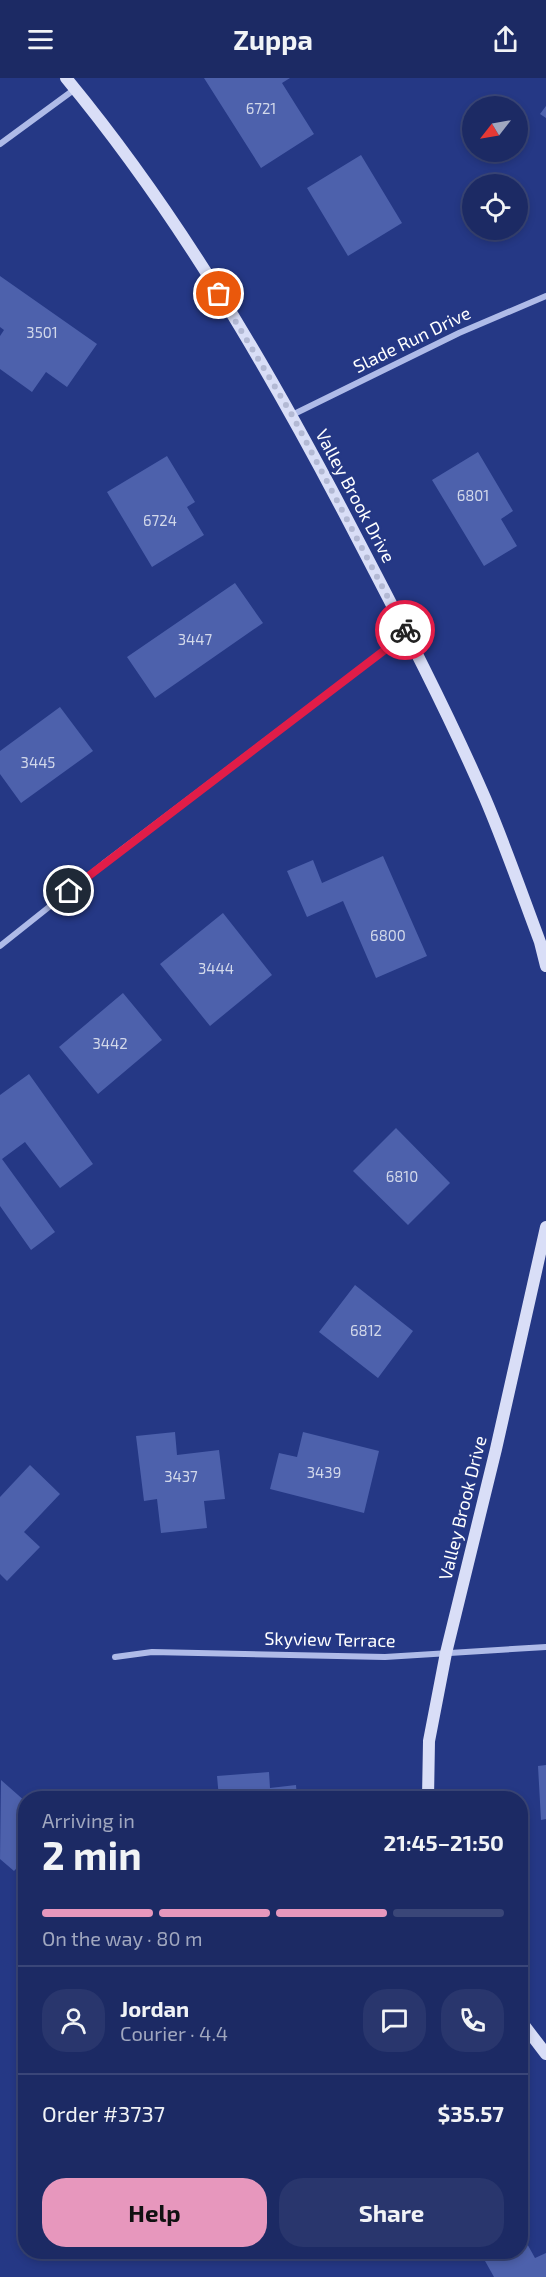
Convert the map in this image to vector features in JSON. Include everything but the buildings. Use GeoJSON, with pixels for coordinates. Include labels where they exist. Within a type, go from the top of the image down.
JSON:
{"type":"FeatureCollection","features":[{"type":"Feature","properties":{"kind":"street","name":"Valley Brook Drive"},"geometry":{"type":"LineString","coordinates":[[66,78],[106,127],[195,255],[292,415],[407,633],[485,799],[540,942],[546,966]]}},
{"type":"Feature","properties":{"kind":"street"},"geometry":{"type":"LineString","coordinates":[[0,144],[75,89]]}},
{"type":"Feature","properties":{"kind":"street","name":"Slade Run Drive"},"geometry":{"type":"LineString","coordinates":[[292,415],[459,333],[546,296]]}},
{"type":"Feature","properties":{"kind":"street"},"geometry":{"type":"LineString","coordinates":[[0,946],[103,864],[407,633]]}},
{"type":"Feature","properties":{"kind":"street","name":"Valley Brook Drive"},"geometry":{"type":"LineString","coordinates":[[428,1791],[429,1741],[446,1653],[496,1449],[546,1227]]}},
{"type":"Feature","properties":{"kind":"street","name":"Skyview Terrace"},"geometry":{"type":"LineString","coordinates":[[115,1657],[152,1652],[385,1657],[546,1647]]}},
{"type":"Feature","properties":{"kind":"street"},"geometry":{"type":"LineString","coordinates":[[528,2030],[546,2054]]}},
{"type":"Feature","properties":{"kind":"way so far"},"geometry":{"type":"LineString","coordinates":[[219,294],[292,415],[405,630]]}},
{"type":"Feature","properties":{"kind":"route"},"geometry":{"type":"LineString","coordinates":[[69,891],[407,633],[405,630]]}}]}
